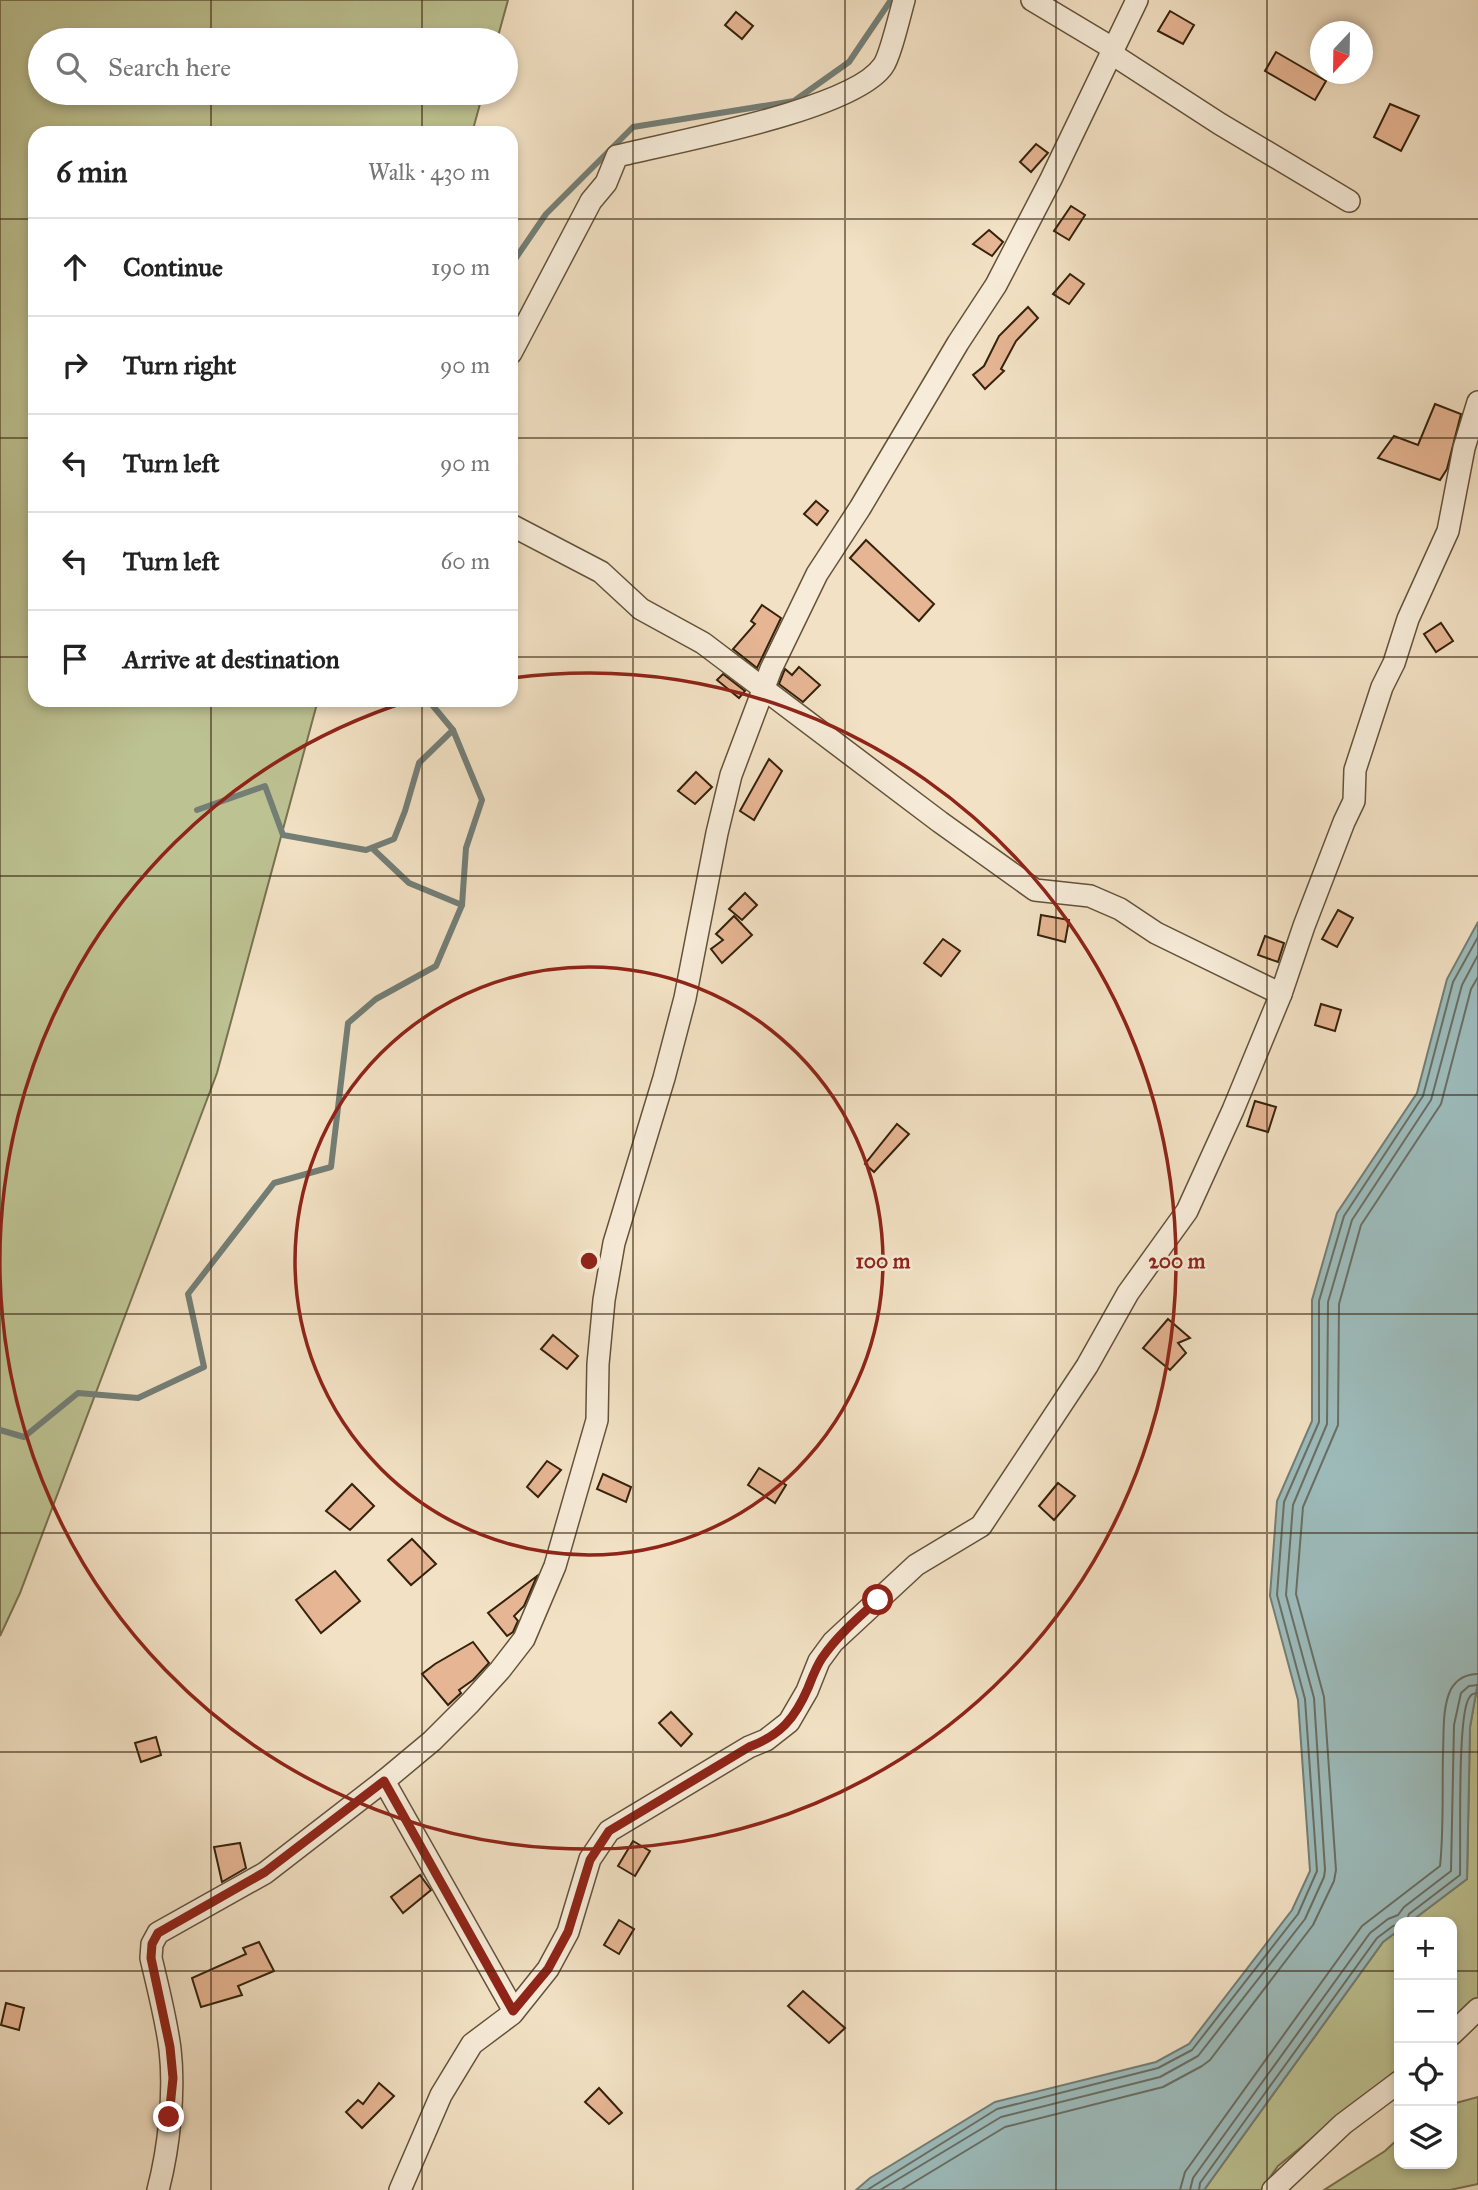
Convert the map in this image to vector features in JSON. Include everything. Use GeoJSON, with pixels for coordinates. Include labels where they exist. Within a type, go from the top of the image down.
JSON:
{"type":"FeatureCollection","features":[{"type":"Feature","properties":{"kind":"street"},"geometry":{"type":"LineString","coordinates":[[518,340],[591,201],[606,183],[617,156],[808,108],[859,87],[884,66],[904,0]]}},
{"type":"Feature","properties":{"kind":"street"},"geometry":{"type":"LineString","coordinates":[[1032,0],[1220,124],[1349,201]]}},
{"type":"Feature","properties":{"kind":"street"},"geometry":{"type":"LineString","coordinates":[[158,2190],[163,2174],[173,2078],[170,2047],[151,1958],[152,1944],[158,1933],[265,1872],[384,1781],[432,1741],[500,1670],[524,1639],[555,1566],[597,1420],[599,1351],[614,1243],[685,998],[717,833],[732,775],[764,688],[817,574],[996,285],[1051,179],[1137,0]]}},
{"type":"Feature","properties":{"kind":"street"},"geometry":{"type":"LineString","coordinates":[[400,2190],[441,2095],[472,2044],[513,2011],[553,1961],[576,1910],[590,1860],[609,1831],[749,1747],[766,1740],[789,1722],[807,1691],[819,1661],[833,1642],[916,1565],[981,1526],[1087,1366],[1128,1293],[1187,1211],[1281,995],[1304,926],[1354,801],[1356,770],[1382,687],[1394,663],[1408,619],[1448,531],[1466,439],[1478,402]]}},
{"type":"Feature","properties":{"kind":"street"},"geometry":{"type":"LineString","coordinates":[[518,528],[601,572],[641,609],[704,643],[940,822],[1035,890],[1090,896],[1120,909],[1156,933],[1281,995]]}},
{"type":"Feature","properties":{"kind":"street"},"geometry":{"type":"LineString","coordinates":[[384,1781],[513,2011]]}},
{"type":"Feature","properties":{"kind":"street"},"geometry":{"type":"LineString","coordinates":[[1457,2029],[1478,2009]]}},
{"type":"Feature","properties":{"kind":"street"},"geometry":{"type":"LineString","coordinates":[[1273,2190],[1343,2124],[1394,2086]]}},
{"type":"Feature","properties":{"kind":"green space"},"geometry":{"type":"Polygon","coordinates":[[[0,0],[508,0],[500,28],[28,28],[28,105],[480,105],[474,126],[28,126],[28,707],[316,707],[217,1073],[20,1593],[0,1636],[0,0]]]}},
{"type":"Feature","properties":{"kind":"green space"},"geometry":{"type":"Polygon","coordinates":[[[1478,1682],[1478,2003],[1457,2021],[1457,1917],[1417,1917],[1467,1879],[1470,1727],[1478,1682]]]}},
{"type":"Feature","properties":{"kind":"green space"},"geometry":{"type":"Polygon","coordinates":[[[1394,1934],[1394,2072],[1278,2166],[1261,2190],[1204,2190],[1383,1942],[1394,1934]]]}},
{"type":"Feature","properties":{"kind":"green space"},"geometry":{"type":"Polygon","coordinates":[[[1478,2097],[1478,2184],[1450,2190],[1324,2190],[1394,2143],[1394,2169],[1457,2169],[1457,2103],[1478,2097]]]}},
{"type":"Feature","properties":{"kind":"water"},"geometry":{"type":"Polygon","coordinates":[[[1478,922],[1478,1682],[1470,1727],[1467,1879],[1417,1917],[1394,1917],[1394,1934],[1383,1942],[1204,2190],[856,2190],[870,2178],[995,2102],[1156,2062],[1189,2044],[1292,1910],[1310,1871],[1298,1700],[1270,1596],[1277,1501],[1312,1421],[1312,1300],[1337,1213],[1417,1093],[1447,979],[1478,922]]]}},
{"type":"Feature","properties":{"kind":"building"},"geometry":{"type":"Polygon","coordinates":[[[1170,11],[1194,25],[1183,44],[1158,31],[1170,11]]]}},
{"type":"Feature","properties":{"kind":"building"},"geometry":{"type":"Polygon","coordinates":[[[736,12],[753,26],[742,39],[725,25],[736,12]]]}},
{"type":"Feature","properties":{"kind":"building"},"geometry":{"type":"Polygon","coordinates":[[[1276,52],[1310,72],[1310,84],[1324,84],[1315,100],[1265,71],[1276,52]]]}},
{"type":"Feature","properties":{"kind":"building"},"geometry":{"type":"Polygon","coordinates":[[[1390,104],[1419,116],[1401,151],[1374,137],[1390,104]]]}},
{"type":"Feature","properties":{"kind":"building"},"geometry":{"type":"Polygon","coordinates":[[[1036,144],[1048,153],[1031,172],[1020,162],[1036,144]]]}},
{"type":"Feature","properties":{"kind":"building"},"geometry":{"type":"Polygon","coordinates":[[[1071,206],[1085,215],[1069,240],[1054,231],[1071,206]]]}},
{"type":"Feature","properties":{"kind":"building"},"geometry":{"type":"Polygon","coordinates":[[[989,230],[1003,242],[992,256],[973,244],[989,230]]]}},
{"type":"Feature","properties":{"kind":"building"},"geometry":{"type":"Polygon","coordinates":[[[1070,274],[1084,284],[1069,304],[1053,294],[1070,274]]]}},
{"type":"Feature","properties":{"kind":"building"},"geometry":{"type":"Polygon","coordinates":[[[1028,307],[1038,318],[1016,341],[1001,369],[1004,371],[985,389],[973,375],[984,366],[999,336],[1028,307]]]}},
{"type":"Feature","properties":{"kind":"building"},"geometry":{"type":"Polygon","coordinates":[[[1435,404],[1461,414],[1447,469],[1440,480],[1378,458],[1394,436],[1418,445],[1435,404]]]}},
{"type":"Feature","properties":{"kind":"building"},"geometry":{"type":"Polygon","coordinates":[[[816,501],[828,511],[817,525],[804,514],[816,501]]]}},
{"type":"Feature","properties":{"kind":"building"},"geometry":{"type":"Polygon","coordinates":[[[866,540],[934,604],[919,621],[850,558],[866,540]]]}},
{"type":"Feature","properties":{"kind":"building"},"geometry":{"type":"Polygon","coordinates":[[[762,605],[781,618],[757,668],[733,649],[755,624],[751,621],[762,605]]]}},
{"type":"Feature","properties":{"kind":"building"},"geometry":{"type":"Polygon","coordinates":[[[1441,623],[1453,641],[1436,652],[1424,634],[1441,623]]]}},
{"type":"Feature","properties":{"kind":"building"},"geometry":{"type":"Polygon","coordinates":[[[799,667],[820,685],[803,702],[779,684],[785,669],[792,675],[799,667]]]}},
{"type":"Feature","properties":{"kind":"building"},"geometry":{"type":"Polygon","coordinates":[[[723,674],[745,691],[739,698],[717,680],[723,674]]]}},
{"type":"Feature","properties":{"kind":"building"},"geometry":{"type":"Polygon","coordinates":[[[769,759],[782,771],[754,820],[740,811],[769,759]]]}},
{"type":"Feature","properties":{"kind":"building"},"geometry":{"type":"Polygon","coordinates":[[[696,772],[712,787],[695,804],[678,791],[696,772]]]}},
{"type":"Feature","properties":{"kind":"building"},"geometry":{"type":"Polygon","coordinates":[[[745,893],[757,905],[742,920],[729,909],[745,893]]]}},
{"type":"Feature","properties":{"kind":"building"},"geometry":{"type":"Polygon","coordinates":[[[1338,910],[1353,918],[1337,947],[1322,939],[1338,910]]]}},
{"type":"Feature","properties":{"kind":"building"},"geometry":{"type":"Polygon","coordinates":[[[1041,915],[1069,920],[1065,942],[1038,935],[1041,915]]]}},
{"type":"Feature","properties":{"kind":"building"},"geometry":{"type":"Polygon","coordinates":[[[734,916],[752,935],[722,963],[711,949],[723,940],[716,934],[734,916]]]}},
{"type":"Feature","properties":{"kind":"building"},"geometry":{"type":"Polygon","coordinates":[[[1265,936],[1284,943],[1278,962],[1258,955],[1265,936]]]}},
{"type":"Feature","properties":{"kind":"building"},"geometry":{"type":"Polygon","coordinates":[[[943,939],[960,951],[941,976],[924,963],[943,939]]]}},
{"type":"Feature","properties":{"kind":"building"},"geometry":{"type":"Polygon","coordinates":[[[1321,1004],[1341,1010],[1335,1031],[1315,1025],[1321,1004]]]}},
{"type":"Feature","properties":{"kind":"building"},"geometry":{"type":"Polygon","coordinates":[[[1255,1101],[1276,1107],[1268,1132],[1247,1126],[1255,1101]]]}},
{"type":"Feature","properties":{"kind":"building"},"geometry":{"type":"Polygon","coordinates":[[[897,1124],[909,1134],[874,1172],[865,1164],[897,1124]]]}},
{"type":"Feature","properties":{"kind":"building"},"geometry":{"type":"Polygon","coordinates":[[[1168,1319],[1190,1338],[1178,1343],[1186,1353],[1170,1370],[1143,1348],[1168,1319]]]}},
{"type":"Feature","properties":{"kind":"building"},"geometry":{"type":"Polygon","coordinates":[[[553,1335],[578,1356],[567,1369],[541,1349],[553,1335]]]}},
{"type":"Feature","properties":{"kind":"building"},"geometry":{"type":"Polygon","coordinates":[[[547,1461],[561,1470],[538,1497],[527,1487],[547,1461]]]}},
{"type":"Feature","properties":{"kind":"building"},"geometry":{"type":"Polygon","coordinates":[[[759,1468],[786,1485],[775,1503],[748,1485],[759,1468]]]}},
{"type":"Feature","properties":{"kind":"building"},"geometry":{"type":"Polygon","coordinates":[[[603,1474],[631,1487],[626,1502],[597,1489],[603,1474]]]}},
{"type":"Feature","properties":{"kind":"building"},"geometry":{"type":"Polygon","coordinates":[[[1058,1483],[1075,1496],[1054,1520],[1039,1506],[1058,1483]]]}},
{"type":"Feature","properties":{"kind":"building"},"geometry":{"type":"Polygon","coordinates":[[[352,1484],[374,1506],[350,1530],[326,1511],[352,1484]]]}},
{"type":"Feature","properties":{"kind":"building"},"geometry":{"type":"Polygon","coordinates":[[[412,1539],[436,1564],[411,1585],[388,1560],[412,1539]]]}},
{"type":"Feature","properties":{"kind":"building"},"geometry":{"type":"Polygon","coordinates":[[[335,1571],[360,1601],[321,1633],[296,1600],[335,1571]]]}},
{"type":"Feature","properties":{"kind":"building"},"geometry":{"type":"Polygon","coordinates":[[[537,1576],[524,1606],[514,1616],[518,1621],[513,1632],[507,1636],[488,1613],[537,1576]]]}},
{"type":"Feature","properties":{"kind":"building"},"geometry":{"type":"Polygon","coordinates":[[[473,1642],[489,1663],[459,1690],[461,1693],[448,1705],[422,1674],[473,1642]]]}},
{"type":"Feature","properties":{"kind":"building"},"geometry":{"type":"Polygon","coordinates":[[[671,1712],[692,1734],[681,1746],[659,1723],[671,1712]]]}},
{"type":"Feature","properties":{"kind":"building"},"geometry":{"type":"Polygon","coordinates":[[[156,1737],[161,1755],[141,1762],[135,1743],[156,1737]]]}},
{"type":"Feature","properties":{"kind":"building"},"geometry":{"type":"Polygon","coordinates":[[[633,1841],[650,1851],[635,1876],[618,1866],[633,1841]]]}},
{"type":"Feature","properties":{"kind":"building"},"geometry":{"type":"Polygon","coordinates":[[[240,1843],[246,1868],[222,1882],[214,1847],[240,1843]]]}},
{"type":"Feature","properties":{"kind":"building"},"geometry":{"type":"Polygon","coordinates":[[[420,1875],[431,1890],[403,1913],[391,1897],[420,1875]]]}},
{"type":"Feature","properties":{"kind":"building"},"geometry":{"type":"Polygon","coordinates":[[[619,1920],[634,1929],[619,1954],[604,1945],[619,1920]]]}},
{"type":"Feature","properties":{"kind":"building"},"geometry":{"type":"Polygon","coordinates":[[[259,1942],[274,1971],[238,1986],[242,1995],[201,2007],[192,1978],[246,1954],[243,1948],[259,1942]]]}},
{"type":"Feature","properties":{"kind":"building"},"geometry":{"type":"Polygon","coordinates":[[[803,1991],[845,2028],[829,2043],[788,2006],[803,1991]]]}},
{"type":"Feature","properties":{"kind":"building"},"geometry":{"type":"Polygon","coordinates":[[[6,2003],[24,2008],[19,2030],[1,2025],[6,2003]]]}},
{"type":"Feature","properties":{"kind":"building"},"geometry":{"type":"Polygon","coordinates":[[[379,2083],[394,2096],[362,2128],[346,2112],[358,2100],[363,2104],[379,2083]]]}},
{"type":"Feature","properties":{"kind":"building"},"geometry":{"type":"Polygon","coordinates":[[[599,2088],[622,2113],[609,2124],[585,2102],[599,2088]]]}},
{"type":"Feature","properties":{"kind":"waterway"},"geometry":{"type":"LineString","coordinates":[[518,255],[546,214],[633,127],[794,101],[849,62],[891,0]]}},
{"type":"Feature","properties":{"kind":"waterway"},"geometry":{"type":"LineString","coordinates":[[0,1430],[24,1437],[78,1393],[138,1398],[204,1367],[188,1294],[274,1183],[331,1167],[348,1023],[376,999],[436,966],[462,905],[466,848],[482,800],[453,730],[434,707]]}},
{"type":"Feature","properties":{"kind":"waterway"},"geometry":{"type":"LineString","coordinates":[[197,810],[265,786],[283,835],[366,850],[394,839],[419,763],[453,730]]}},
{"type":"Feature","properties":{"kind":"waterway"},"geometry":{"type":"LineString","coordinates":[[372,848],[409,883],[462,905]]}},
{"type":"Feature","properties":{"kind":"route"},"geometry":{"type":"LineString","coordinates":[[169,2117],[173,2078],[170,2047],[151,1958],[152,1944],[158,1933],[265,1872],[384,1781],[513,2011],[548,1969],[568,1932],[590,1860],[609,1831],[749,1747],[766,1740],[789,1722],[807,1691],[819,1661],[833,1642],[878,1600]]}}]}
